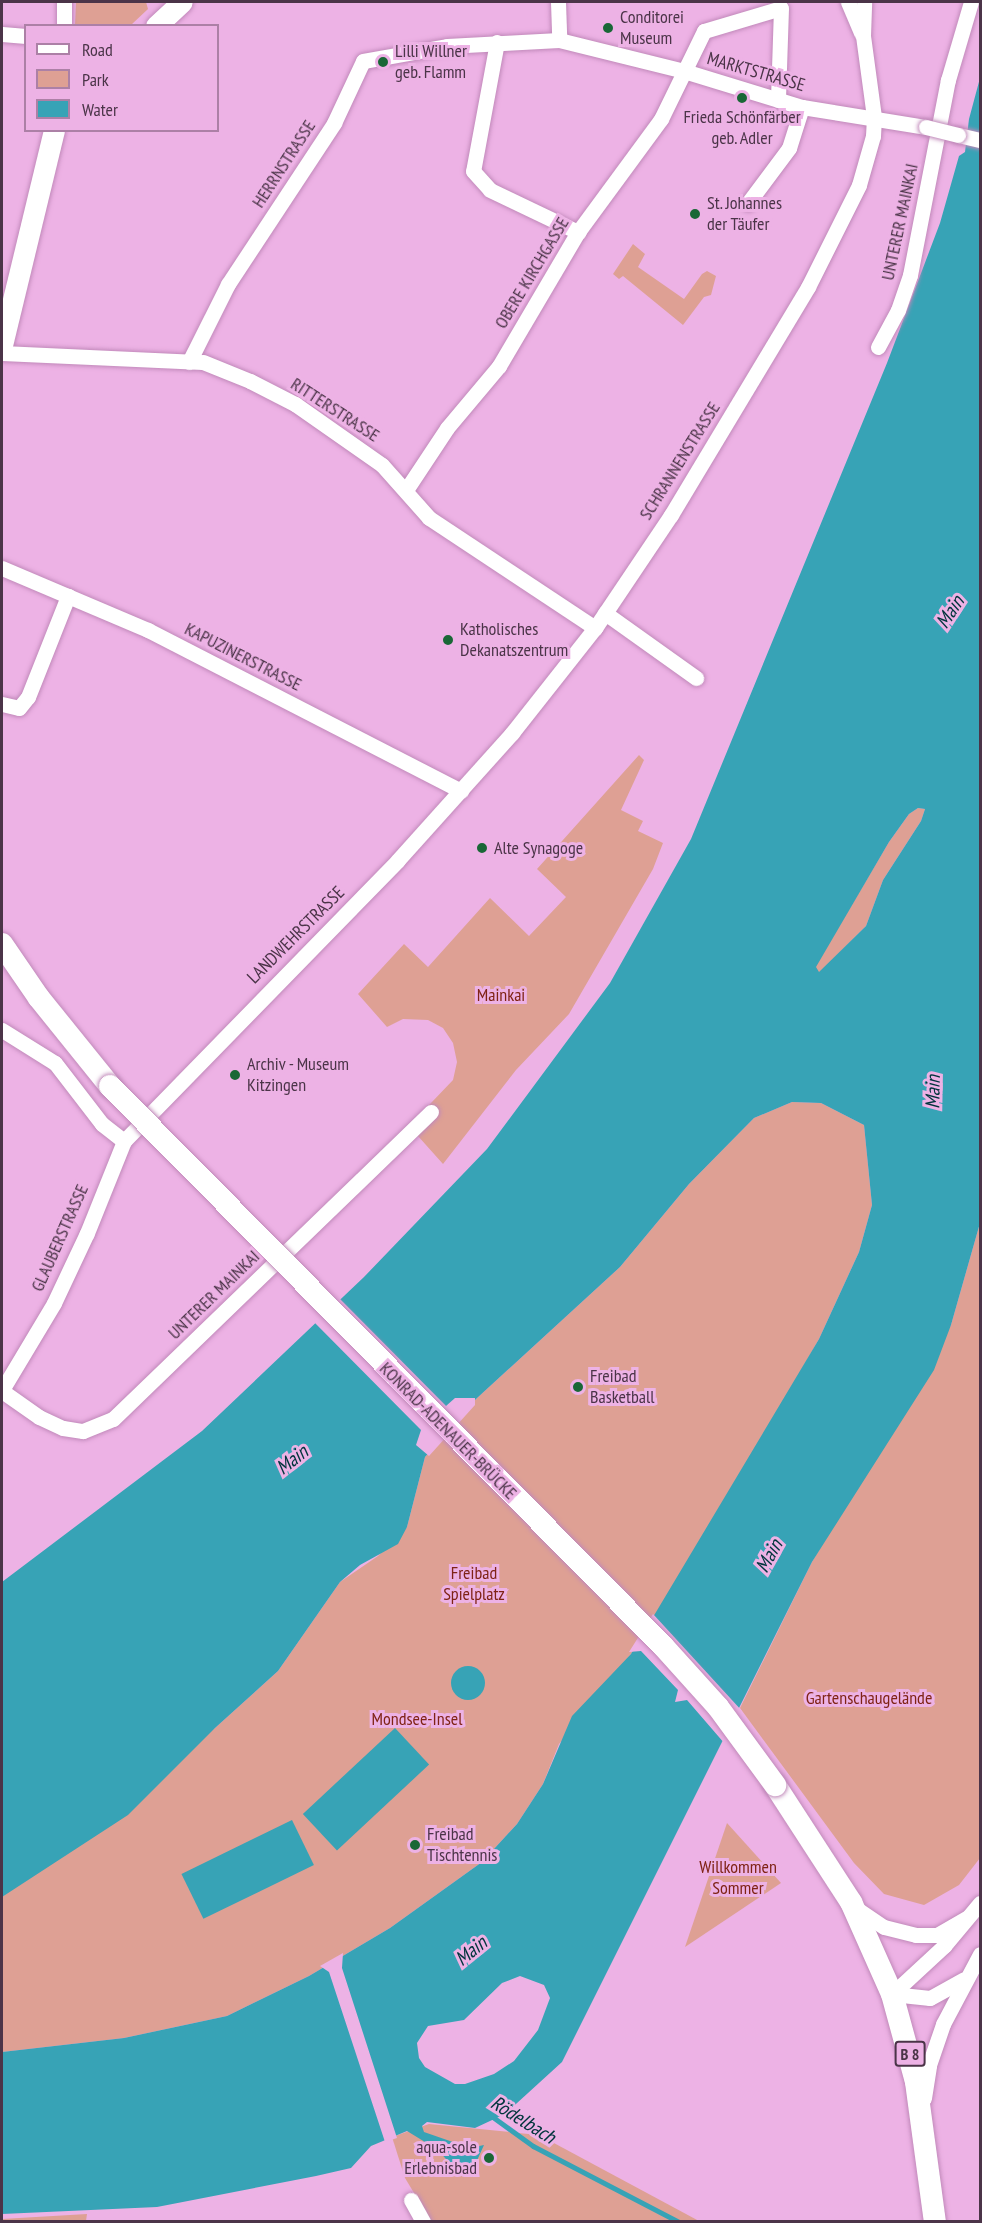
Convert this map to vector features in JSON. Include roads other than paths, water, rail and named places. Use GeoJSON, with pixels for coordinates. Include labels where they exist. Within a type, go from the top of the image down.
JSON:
{"type":"FeatureCollection","features":[{"type":"Feature","properties":{"kind":"main road","name":"KONRAD-ADENAUER-BRÜCKE"},"geometry":{"type":"LineString","coordinates":[[5,956],[110,1086],[195,1177],[663,1646],[712,1700],[775,1785],[851,1902]]}},
{"type":"Feature","properties":{"kind":"main road","name":"B 8"},"geometry":{"type":"LineString","coordinates":[[851,1902],[892,1994],[921,2116],[935,2222]]}},
{"type":"Feature","properties":{"kind":"street"},"geometry":{"type":"LineString","coordinates":[[64,2],[64,24]]}},
{"type":"Feature","properties":{"kind":"street"},"geometry":{"type":"LineString","coordinates":[[158,24],[182,2]]}},
{"type":"Feature","properties":{"kind":"street"},"geometry":{"type":"LineString","coordinates":[[558,2],[559,40]]}},
{"type":"Feature","properties":{"kind":"street"},"geometry":{"type":"LineString","coordinates":[[848,2],[862,36]]}},
{"type":"Feature","properties":{"kind":"street"},"geometry":{"type":"LineString","coordinates":[[862,36],[864,2]]}},
{"type":"Feature","properties":{"kind":"street","name":"UNTERER MAINKAI"},"geometry":{"type":"LineString","coordinates":[[878,347],[910,275],[932,131],[971,2]]}},
{"type":"Feature","properties":{"kind":"street","name":"OBERE KIRCHGASSE"},"geometry":{"type":"LineString","coordinates":[[406,490],[447,428],[499,366],[578,232],[661,119],[704,31],[779,7],[783,9],[778,100]]}},
{"type":"Feature","properties":{"kind":"street"},"geometry":{"type":"LineString","coordinates":[[2,34],[24,36]]}},
{"type":"Feature","properties":{"kind":"street","name":"SCHRANNENSTRASSE"},"geometry":{"type":"LineString","coordinates":[[461,791],[543,698],[595,628],[671,515],[808,287],[859,185],[873,136],[874,117],[862,36]]}},
{"type":"Feature","properties":{"kind":"street","name":"MARKTSTRASSE"},"geometry":{"type":"LineString","coordinates":[[363,61],[447,46],[559,40],[684,71],[802,107],[874,117],[981,140]]}},
{"type":"Feature","properties":{"kind":"street"},"geometry":{"type":"LineString","coordinates":[[497,42],[473,171],[490,190],[578,232]]}},
{"type":"Feature","properties":{"kind":"street","name":"HERRNSTRASSE"},"geometry":{"type":"LineString","coordinates":[[189,362],[222,288],[334,123],[363,61]]}},
{"type":"Feature","properties":{"kind":"street"},"geometry":{"type":"LineString","coordinates":[[748,202],[789,148],[802,107]]}},
{"type":"Feature","properties":{"kind":"street"},"geometry":{"type":"LineString","coordinates":[[2,345],[54,132]]}},
{"type":"Feature","properties":{"kind":"street","name":"RITTERSTRASSE"},"geometry":{"type":"LineString","coordinates":[[2,353],[189,362],[216,367],[295,404],[393,473],[429,518],[595,628]]}},
{"type":"Feature","properties":{"kind":"street","name":"KAPUZINERSTRASSE"},"geometry":{"type":"LineString","coordinates":[[2,568],[148,630],[461,791]]}},
{"type":"Feature","properties":{"kind":"street"},"geometry":{"type":"LineString","coordinates":[[2,704],[19,708],[28,697],[68,596]]}},
{"type":"Feature","properties":{"kind":"street"},"geometry":{"type":"LineString","coordinates":[[605,613],[696,678]]}},
{"type":"Feature","properties":{"kind":"street","name":"LANDWEHRSTRASSE"},"geometry":{"type":"LineString","coordinates":[[156,1104],[398,860],[461,791]]}},
{"type":"Feature","properties":{"kind":"street"},"geometry":{"type":"LineString","coordinates":[[2,1030],[55,1063],[102,1124],[123,1141]]}},
{"type":"Feature","properties":{"kind":"street","name":"GLAUBERSTRASSE"},"geometry":{"type":"LineString","coordinates":[[2,1390],[54,1303],[87,1233],[123,1141],[156,1104]]}},
{"type":"Feature","properties":{"kind":"street","name":"UNTERER MAINKAI"},"geometry":{"type":"LineString","coordinates":[[2,1390],[39,1418],[63,1428],[82,1431],[113,1419],[431,1112]]}},
{"type":"Feature","properties":{"kind":"street"},"geometry":{"type":"LineString","coordinates":[[851,1902],[884,1927],[916,1935],[937,1935],[966,1918]]}},
{"type":"Feature","properties":{"kind":"street"},"geometry":{"type":"LineString","coordinates":[[892,1994],[944,1946],[981,1902]]}},
{"type":"Feature","properties":{"kind":"street"},"geometry":{"type":"LineString","coordinates":[[921,2116],[936,2044],[981,1954]]}},
{"type":"Feature","properties":{"kind":"street"},"geometry":{"type":"LineString","coordinates":[[892,1994],[930,1998],[952,1989],[969,1974]]}},
{"type":"Feature","properties":{"kind":"street"},"geometry":{"type":"LineString","coordinates":[[411,2200],[423,2222]]}},
{"type":"Feature","properties":{"kind":"water","name":"Main"},"geometry":{"type":"Polygon","coordinates":[[[980,78],[980,1223],[951,1325],[934,1370],[812,1562],[562,2062],[505,2114],[475,2128],[427,2122],[422,2126],[424,2132],[470,2148],[484,2145],[475,2165],[453,2167],[438,2150],[407,2131],[371,2146],[351,2168],[316,2176],[157,2207],[2,2214],[2,2052],[124,2038],[227,2016],[309,1976],[390,1928],[482,1862],[517,1824],[543,1784],[572,1716],[631,1654],[819,1339],[859,1252],[872,1205],[864,1125],[821,1103],[792,1102],[754,1118],[689,1184],[620,1267],[476,1399],[425,1457],[407,1527],[398,1544],[360,1565],[340,1582],[278,1671],[215,1728],[128,1815],[2,1897],[2,1582],[202,1431],[364,1277],[487,1149],[610,983],[691,839],[887,363],[940,223],[959,156],[965,152],[969,119],[980,78]],[[918,808],[909,814],[889,842],[816,967],[819,972],[866,926],[883,880],[921,821],[925,809],[918,808]],[[520,1976],[502,1983],[464,2020],[428,2026],[417,2043],[419,2058],[425,2067],[455,2084],[465,2084],[494,2074],[514,2061],[538,2030],[550,1998],[544,1985],[520,1976]]]}},
{"type":"Feature","properties":{"kind":"water"},"geometry":{"type":"Polygon","coordinates":[[[468,1666],[480,1671],[485,1683],[480,1695],[468,1700],[456,1695],[451,1683],[456,1671],[468,1666]]]}},
{"type":"Feature","properties":{"kind":"water"},"geometry":{"type":"Polygon","coordinates":[[[395,1728],[429,1765],[337,1850],[303,1814],[395,1728]]]}},
{"type":"Feature","properties":{"kind":"water"},"geometry":{"type":"Polygon","coordinates":[[[292,1820],[314,1865],[203,1919],[181,1874],[292,1820]]]}},
{"type":"Feature","properties":{"kind":"waterway","name":"Rödelbach"},"geometry":{"type":"LineString","coordinates":[[490,2115],[533,2146],[679,2222]]}},
{"type":"Feature","properties":{"kind":"place","name":"Conditorei Museum"},"geometry":{"type":"Point","coordinates":[608,28]}},
{"type":"Feature","properties":{"kind":"place","name":"Lilli Willner geb. Flamm"},"geometry":{"type":"Point","coordinates":[383,62]}},
{"type":"Feature","properties":{"kind":"place","name":"Frieda Schönfärber geb. Adler"},"geometry":{"type":"Point","coordinates":[742,98]}},
{"type":"Feature","properties":{"kind":"place","name":"St. Johannes der Täufer"},"geometry":{"type":"Point","coordinates":[695,214]}},
{"type":"Feature","properties":{"kind":"place","name":"Katholisches Dekanatszentrum"},"geometry":{"type":"Point","coordinates":[448,640]}},
{"type":"Feature","properties":{"kind":"place","name":"Alte Synagoge"},"geometry":{"type":"Point","coordinates":[482,848]}},
{"type":"Feature","properties":{"kind":"place","name":"Archiv - Museum Kitzingen"},"geometry":{"type":"Point","coordinates":[235,1075]}},
{"type":"Feature","properties":{"kind":"place","name":"Freibad Basketball"},"geometry":{"type":"Point","coordinates":[578,1387]}},
{"type":"Feature","properties":{"kind":"place","name":"Freibad Tischtennis"},"geometry":{"type":"Point","coordinates":[415,1845]}},
{"type":"Feature","properties":{"kind":"place","name":"aqua-sole Erlebnisbad"},"geometry":{"type":"Point","coordinates":[489,2158]}},
{"type":"Feature","properties":{"kind":"park label","name":"Mainkai"},"geometry":{"type":"Point","coordinates":[501,995]}},
{"type":"Feature","properties":{"kind":"park label","name":"Freibad Spielplatz"},"geometry":{"type":"Point","coordinates":[474,1584]}},
{"type":"Feature","properties":{"kind":"park label","name":"Gartenschaugelände"},"geometry":{"type":"Point","coordinates":[869,1698]}},
{"type":"Feature","properties":{"kind":"park label","name":"Mondsee-Insel"},"geometry":{"type":"Point","coordinates":[417,1719]}},
{"type":"Feature","properties":{"kind":"park label","name":"Willkommen Sommer"},"geometry":{"type":"Point","coordinates":[738,1878]}}]}
